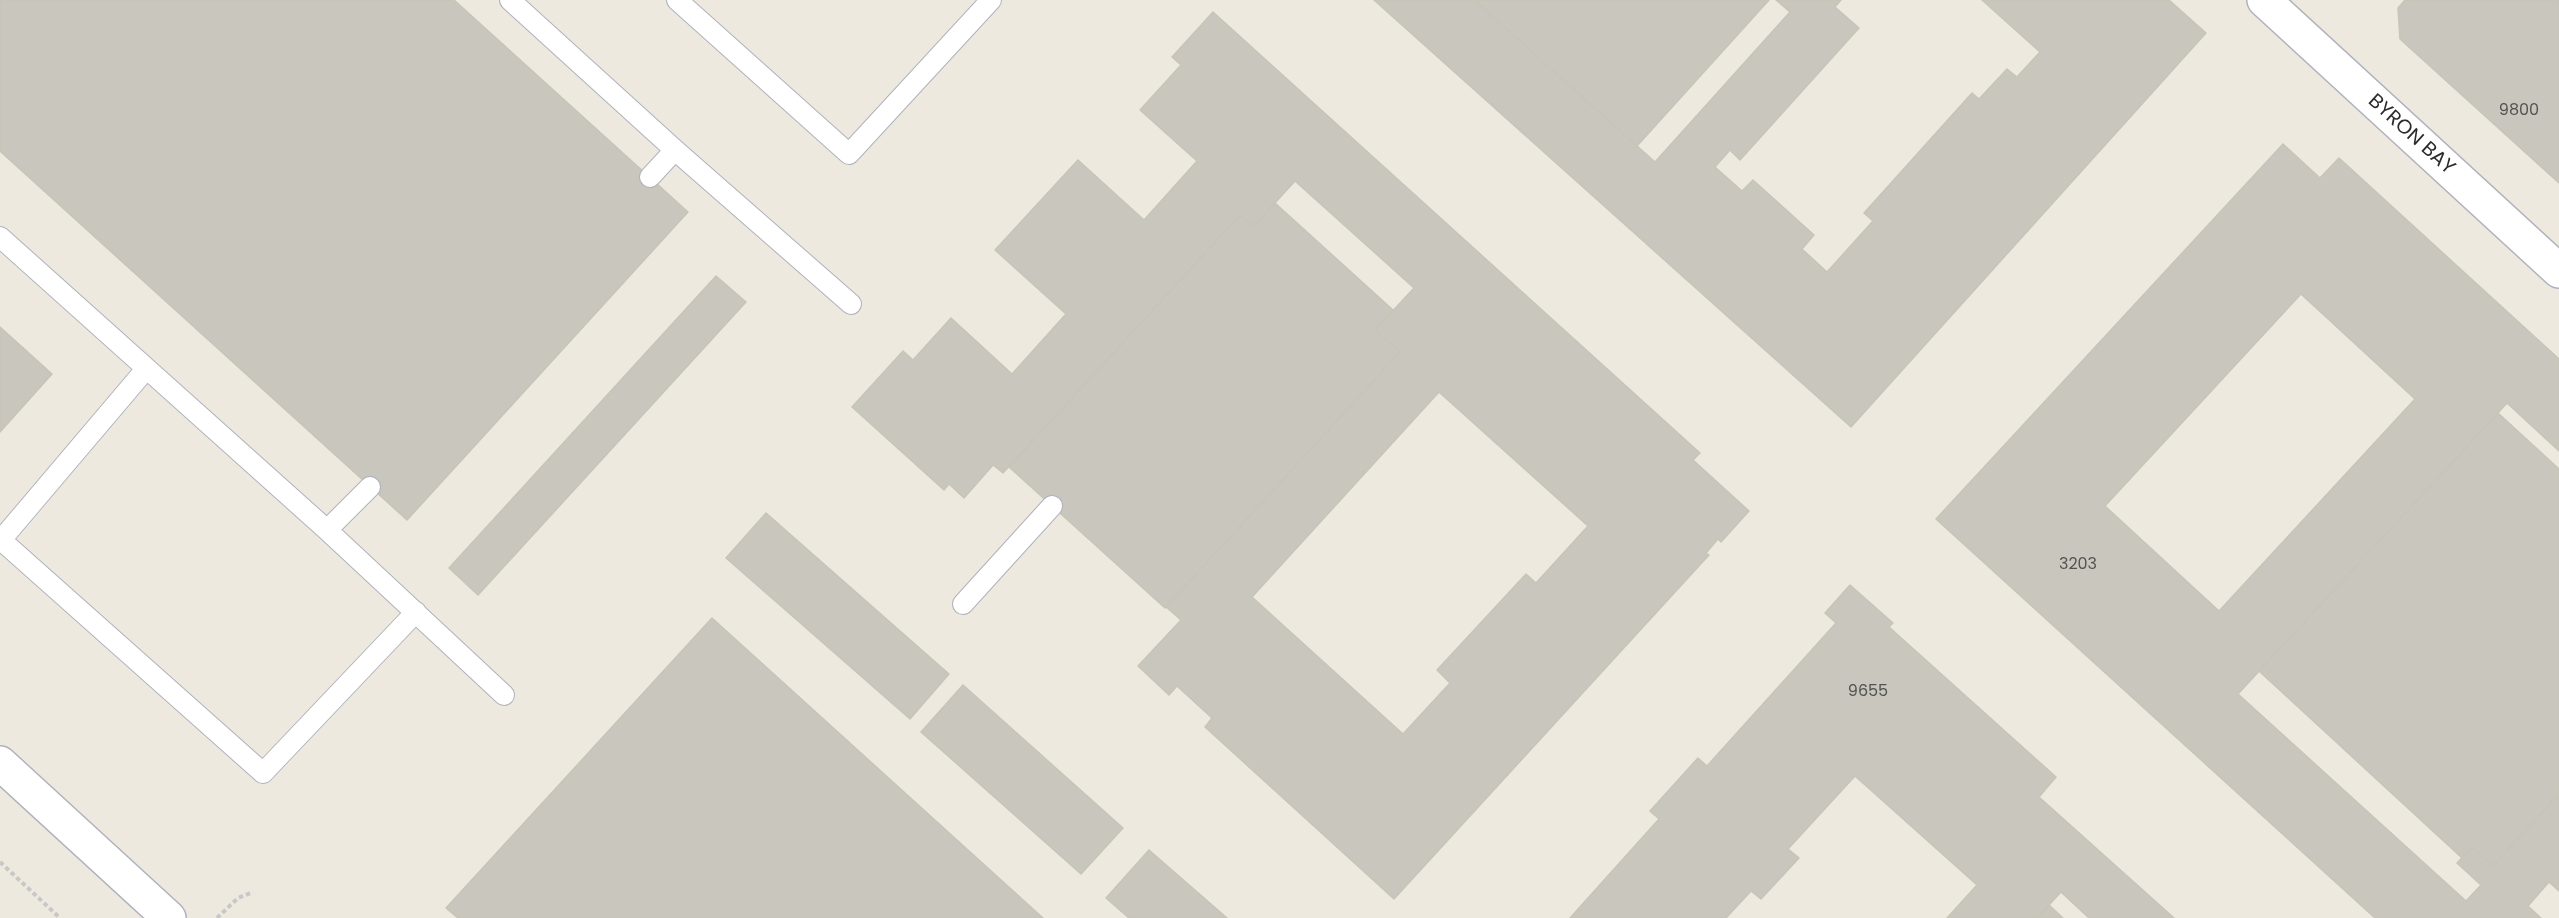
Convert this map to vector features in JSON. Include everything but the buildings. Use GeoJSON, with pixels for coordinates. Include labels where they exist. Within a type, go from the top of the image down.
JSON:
{"type":"FeatureCollection","features":[{"type":"Feature","properties":{"kind":"street","name":"BYRON BAY"},"geometry":{"type":"LineString","coordinates":[[2264,0],[2559,271]]}},
{"type":"Feature","properties":{"kind":"street"},"geometry":{"type":"LineString","coordinates":[[0,763],[169,918]]}},
{"type":"Feature","properties":{"kind":"lane"},"geometry":{"type":"LineString","coordinates":[[510,0],[675,150],[851,304]]}},
{"type":"Feature","properties":{"kind":"lane"},"geometry":{"type":"LineString","coordinates":[[677,0],[849,154],[991,0]]}},
{"type":"Feature","properties":{"kind":"lane"},"geometry":{"type":"LineString","coordinates":[[650,177],[675,150]]}},
{"type":"Feature","properties":{"kind":"lane"},"geometry":{"type":"LineString","coordinates":[[0,237],[327,530],[504,695]]}},
{"type":"Feature","properties":{"kind":"lane"},"geometry":{"type":"LineString","coordinates":[[146,369],[1,540],[263,773],[416,612]]}},
{"type":"Feature","properties":{"kind":"lane"},"geometry":{"type":"LineString","coordinates":[[327,530],[370,487]]}},
{"type":"Feature","properties":{"kind":"lane"},"geometry":{"type":"LineString","coordinates":[[963,604],[1052,506]]}},
{"type":"Feature","properties":{"kind":"path"},"geometry":{"type":"LineString","coordinates":[[0,862],[60,918]]}},
{"type":"Feature","properties":{"kind":"path"},"geometry":{"type":"LineString","coordinates":[[217,918],[238,898],[254,892]]}}]}
